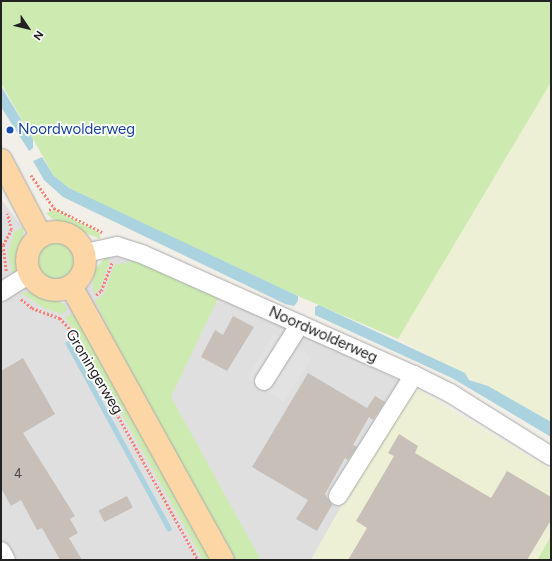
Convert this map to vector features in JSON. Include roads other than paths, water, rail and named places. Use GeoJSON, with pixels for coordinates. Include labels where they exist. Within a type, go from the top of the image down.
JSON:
{"type":"FeatureCollection","features":[{"type":"Feature","properties":{"kind":"main road"},"geometry":{"type":"LineString","coordinates":[[1,160],[36,227],[28,253],[30,274],[48,289],[71,286],[83,272],[85,253],[72,236],[62,232],[36,227]]}},
{"type":"Feature","properties":{"kind":"main road","name":"Groningerweg"},"geometry":{"type":"LineString","coordinates":[[71,286],[223,560]]}},
{"type":"Feature","properties":{"kind":"street","name":"Noordwolderweg"},"geometry":{"type":"LineString","coordinates":[[85,253],[109,255],[117,246],[144,255],[414,375],[450,393],[551,456]]}},
{"type":"Feature","properties":{"kind":"street"},"geometry":{"type":"LineString","coordinates":[[6,289],[30,274]]}},
{"type":"Feature","properties":{"kind":"street"},"geometry":{"type":"LineString","coordinates":[[264,381],[300,324]]}},
{"type":"Feature","properties":{"kind":"street"},"geometry":{"type":"LineString","coordinates":[[338,496],[414,375]]}},
{"type":"Feature","properties":{"kind":"street"},"geometry":{"type":"LineString","coordinates":[[1,551],[6,560]]}},
{"type":"Feature","properties":{"kind":"water"},"geometry":{"type":"Polygon","coordinates":[[[1,86],[33,139],[33,148],[29,151],[1,107],[1,86]]]}},
{"type":"Feature","properties":{"kind":"water"},"geometry":{"type":"Polygon","coordinates":[[[42,157],[54,176],[69,188],[298,296],[298,301],[294,306],[285,304],[63,197],[44,180],[33,161],[42,157]]]}},
{"type":"Feature","properties":{"kind":"water"},"geometry":{"type":"Polygon","coordinates":[[[319,305],[465,373],[469,380],[488,386],[546,419],[551,422],[551,437],[452,378],[315,315],[315,307],[319,305]]]}},
{"type":"Feature","properties":{"kind":"waterway"},"geometry":{"type":"LineString","coordinates":[[68,343],[169,528]]}},
{"type":"Feature","properties":{"kind":"place","name":"Noordwolderweg"},"geometry":{"type":"Point","coordinates":[10,130]}}]}
